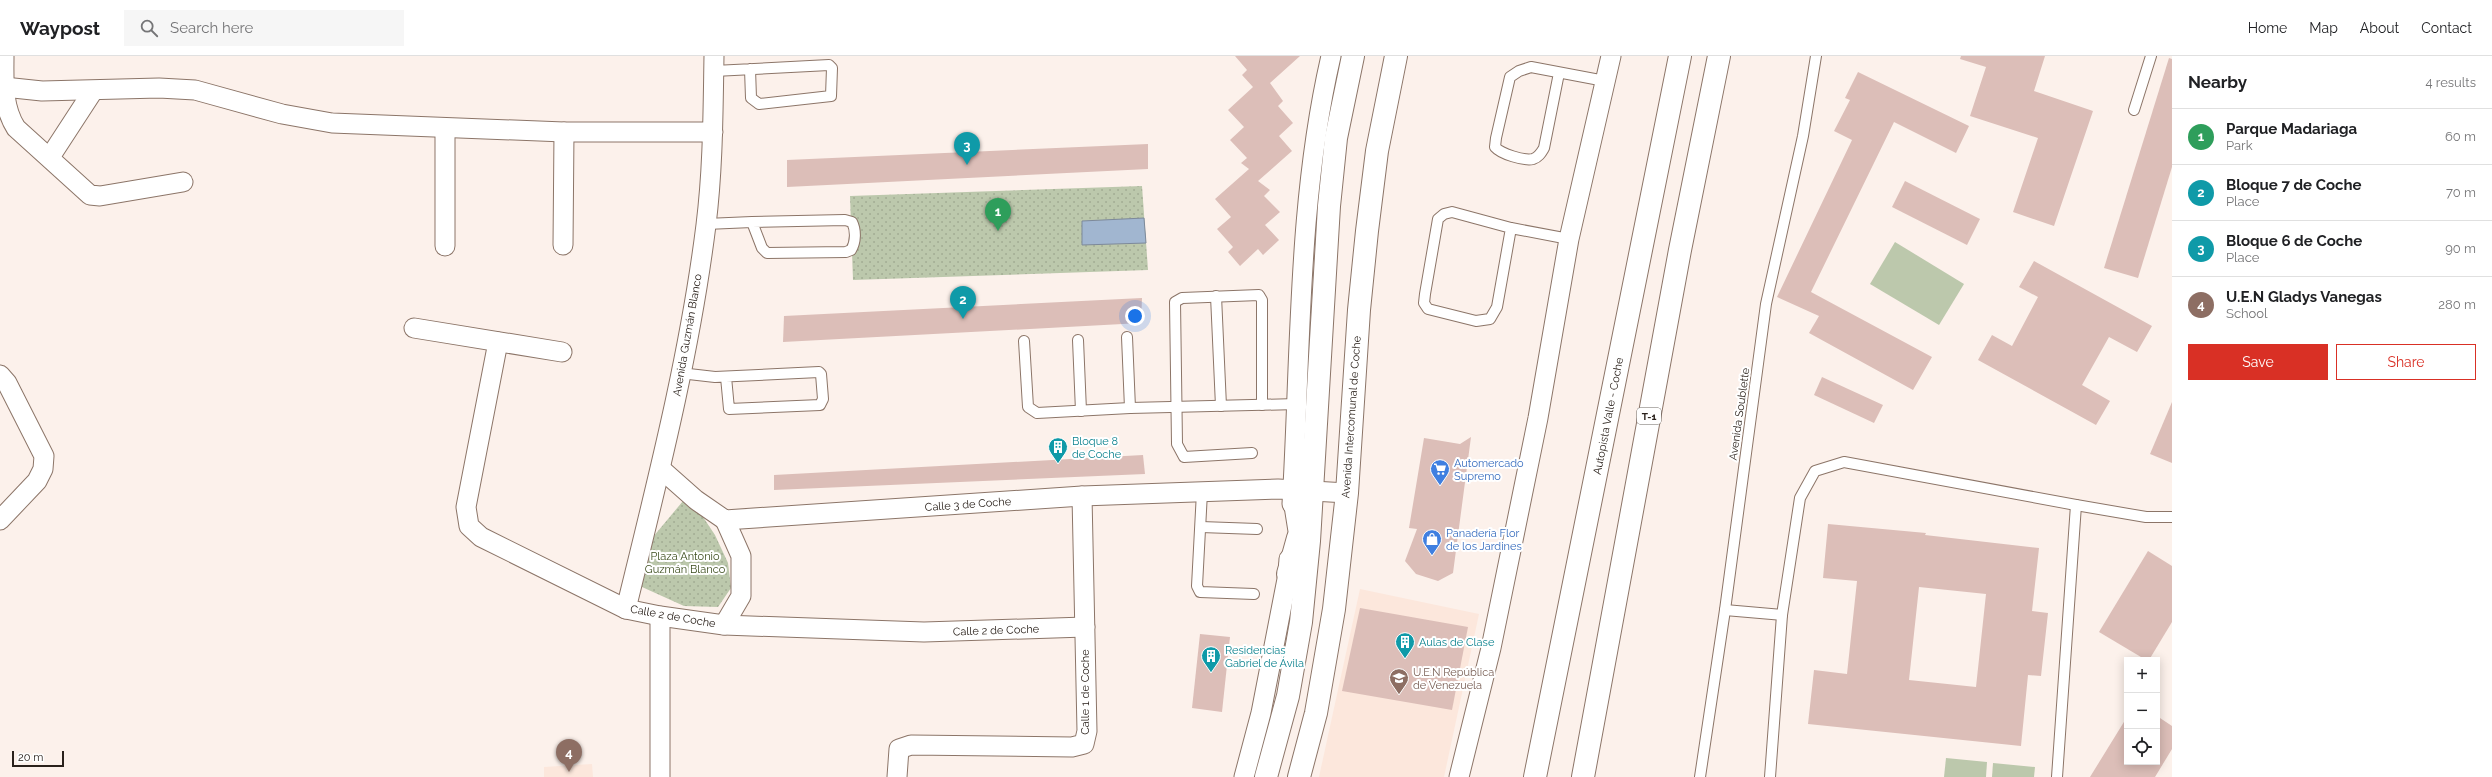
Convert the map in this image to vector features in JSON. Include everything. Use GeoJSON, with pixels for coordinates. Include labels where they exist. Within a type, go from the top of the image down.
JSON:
{"type":"FeatureCollection","features":[{"type":"Feature","properties":{"kind":"main road"},"geometry":{"type":"LineString","coordinates":[[1266,777],[1288,696],[1301,622],[1296,575],[1302,490],[1336,138],[1353,56]]}},
{"type":"Feature","properties":{"kind":"main road","name":"Avenida Intercomunal de Coche"},"geometry":{"type":"LineString","coordinates":[[1299,777],[1316,713],[1333,616],[1347,493],[1358,310],[1377,151],[1396,56]]}},
{"type":"Feature","properties":{"kind":"main road","name":"Autopista Valle - Coche"},"geometry":{"type":"LineString","coordinates":[[1535,777],[1680,56]]}},
{"type":"Feature","properties":{"kind":"main road","name":"T-1"},"geometry":{"type":"LineString","coordinates":[[1584,777],[1680,250],[1719,56]]}},
{"type":"Feature","properties":{"kind":"main road"},"geometry":{"type":"LineString","coordinates":[[1296,575],[1302,490]]}},
{"type":"Feature","properties":{"kind":"street"},"geometry":{"type":"LineString","coordinates":[[4,56],[2,85],[11,121],[16,128],[50,157],[90,195],[94,196],[183,182]]}},
{"type":"Feature","properties":{"kind":"street"},"geometry":{"type":"LineString","coordinates":[[1302,490],[1297,404],[1305,242],[1313,148],[1331,56]]}},
{"type":"Feature","properties":{"kind":"street"},"geometry":{"type":"LineString","coordinates":[[1459,777],[1491,648],[1527,472],[1569,239],[1611,56]]}},
{"type":"Feature","properties":{"kind":"street","name":"Avenida Guzmán Blanco"},"geometry":{"type":"LineString","coordinates":[[626,609],[661,469],[680,373],[706,224],[713,132],[714,64]]}},
{"type":"Feature","properties":{"kind":"street"},"geometry":{"type":"LineString","coordinates":[[2,85],[42,91],[93,91],[159,88],[195,90],[282,114],[332,123],[564,132],[713,132]]}},
{"type":"Feature","properties":{"kind":"street"},"geometry":{"type":"LineString","coordinates":[[50,157],[93,91]]}},
{"type":"Feature","properties":{"kind":"street"},"geometry":{"type":"LineString","coordinates":[[445,246],[446,128]]}},
{"type":"Feature","properties":{"kind":"street"},"geometry":{"type":"LineString","coordinates":[[562,245],[564,132]]}},
{"type":"Feature","properties":{"kind":"street"},"geometry":{"type":"LineString","coordinates":[[414,328],[562,352]]}},
{"type":"Feature","properties":{"kind":"street","name":"Calle 2 de Coche"},"geometry":{"type":"LineString","coordinates":[[498,342],[466,507],[469,526],[481,537],[626,609],[660,616],[724,625],[924,632],[1085,627]]}},
{"type":"Feature","properties":{"kind":"street"},"geometry":{"type":"LineString","coordinates":[[0,375],[27,420],[44,456],[43,469],[37,481],[0,520]]}},
{"type":"Feature","properties":{"kind":"street"},"geometry":{"type":"LineString","coordinates":[[661,469],[696,500],[725,520],[741,556],[741,596],[724,625]]}},
{"type":"Feature","properties":{"kind":"street","name":"Calle 3 de Coche"},"geometry":{"type":"LineString","coordinates":[[725,520],[1082,496],[1302,490],[1347,493]]}},
{"type":"Feature","properties":{"kind":"street","name":"Calle 1 de Coche"},"geometry":{"type":"LineString","coordinates":[[896,777],[899,749],[911,745],[1072,747],[1084,744],[1087,731],[1082,496]]}},
{"type":"Feature","properties":{"kind":"street"},"geometry":{"type":"LineString","coordinates":[[1244,777],[1296,575]]}},
{"type":"Feature","properties":{"kind":"street"},"geometry":{"type":"LineString","coordinates":[[660,616],[660,777]]}},
{"type":"Feature","properties":{"kind":"lane","name":"Avenida Soublette"},"geometry":{"type":"LineString","coordinates":[[1700,777],[1725,610],[1766,304],[1803,136],[1816,56]]}},
{"type":"Feature","properties":{"kind":"lane"},"geometry":{"type":"LineString","coordinates":[[2134,110],[2151,56]]}},
{"type":"Feature","properties":{"kind":"lane"},"geometry":{"type":"LineString","coordinates":[[714,64],[750,69],[829,64],[832,68],[831,96],[759,104],[751,98],[750,69]]}},
{"type":"Feature","properties":{"kind":"lane"},"geometry":{"type":"LineString","coordinates":[[1560,73],[1544,148],[1539,156],[1532,159],[1501,153],[1495,147],[1495,143],[1510,77],[1519,70],[1531,67],[1605,81]]}},
{"type":"Feature","properties":{"kind":"lane"},"geometry":{"type":"LineString","coordinates":[[1511,228],[1497,307],[1490,319],[1476,321],[1428,309],[1424,303],[1438,219],[1444,214],[1452,212],[1511,228],[1569,239]]}},
{"type":"Feature","properties":{"kind":"lane"},"geometry":{"type":"LineString","coordinates":[[706,224],[752,222],[845,220],[852,222],[854,227],[854,245],[851,250],[846,252],[767,253],[762,248],[752,222]]}},
{"type":"Feature","properties":{"kind":"lane"},"geometry":{"type":"LineString","coordinates":[[1252,453],[1184,457],[1177,444],[1175,302],[1182,298],[1259,295],[1262,300],[1262,405]]}},
{"type":"Feature","properties":{"kind":"lane"},"geometry":{"type":"LineString","coordinates":[[1216,296],[1221,406]]}},
{"type":"Feature","properties":{"kind":"lane"},"geometry":{"type":"LineString","coordinates":[[1127,337],[1130,408]]}},
{"type":"Feature","properties":{"kind":"lane"},"geometry":{"type":"LineString","coordinates":[[1078,340],[1082,412]]}},
{"type":"Feature","properties":{"kind":"lane"},"geometry":{"type":"LineString","coordinates":[[1024,341],[1028,407],[1037,414],[1130,408],[1297,404]]}},
{"type":"Feature","properties":{"kind":"lane"},"geometry":{"type":"LineString","coordinates":[[680,373],[726,377],[819,372],[821,374],[823,399],[820,405],[729,409],[726,377]]}},
{"type":"Feature","properties":{"kind":"lane"},"geometry":{"type":"LineString","coordinates":[[1770,777],[1782,615],[1800,498],[1815,471],[1844,462],[2146,517],[2172,517]]}},
{"type":"Feature","properties":{"kind":"lane"},"geometry":{"type":"LineString","coordinates":[[1202,492],[1197,580],[1200,592],[1254,594]]}},
{"type":"Feature","properties":{"kind":"lane"},"geometry":{"type":"LineString","coordinates":[[2057,777],[2076,505]]}},
{"type":"Feature","properties":{"kind":"lane"},"geometry":{"type":"LineString","coordinates":[[1201,527],[1257,529]]}},
{"type":"Feature","properties":{"kind":"lane"},"geometry":{"type":"LineString","coordinates":[[1725,610],[1782,615]]}},
{"type":"Feature","properties":{"kind":"shaded area","name":"U.E.N República de Venezuela"},"geometry":{"type":"Polygon","coordinates":[[[1360,589],[1479,614],[1444,777],[1319,777],[1360,589]]]}},
{"type":"Feature","properties":{"kind":"shaded area"},"geometry":{"type":"Polygon","coordinates":[[[592,764],[593,777],[544,777],[544,767],[592,764]]]}},
{"type":"Feature","properties":{"kind":"green space"},"geometry":{"type":"Polygon","coordinates":[[[1142,186],[1148,270],[853,280],[850,196],[1142,186]]]}},
{"type":"Feature","properties":{"kind":"green space"},"geometry":{"type":"Polygon","coordinates":[[[1895,242],[1964,284],[1939,325],[1870,284],[1895,242]]]}},
{"type":"Feature","properties":{"kind":"green space","name":"Plaza Antonio Guzmán Blanco"},"geometry":{"type":"Polygon","coordinates":[[[683,501],[695,505],[715,535],[728,563],[731,588],[718,607],[684,606],[642,587],[648,543],[683,501]]]}},
{"type":"Feature","properties":{"kind":"green space"},"geometry":{"type":"Polygon","coordinates":[[[1946,758],[1987,762],[1986,777],[1944,777],[1946,758]]]}},
{"type":"Feature","properties":{"kind":"green space"},"geometry":{"type":"Polygon","coordinates":[[[1993,763],[2035,767],[2034,777],[1992,777],[1993,763]]]}},
{"type":"Feature","properties":{"kind":"water"},"geometry":{"type":"Polygon","coordinates":[[[1144,218],[1146,243],[1082,245],[1082,221],[1144,218]]]}},
{"type":"Feature","properties":{"kind":"building"},"geometry":{"type":"Polygon","coordinates":[[[1235,56],[1300,56],[1270,83],[1283,101],[1278,106],[1293,123],[1279,136],[1292,151],[1258,181],[1270,190],[1264,196],[1280,212],[1265,225],[1279,240],[1263,255],[1258,249],[1240,266],[1228,252],[1233,247],[1217,229],[1231,217],[1215,199],[1249,169],[1241,163],[1247,158],[1230,140],[1244,127],[1228,110],[1253,87],[1242,75],[1247,70],[1235,56]]]}},
{"type":"Feature","properties":{"kind":"building"},"geometry":{"type":"Polygon","coordinates":[[[1961,56],[2045,56],[2034,91],[2093,111],[2054,226],[2013,212],[2038,138],[1970,116],[1986,67],[1960,59],[1961,56]]]}},
{"type":"Feature","properties":{"kind":"building"},"geometry":{"type":"Polygon","coordinates":[[[2169,58],[2172,59],[2172,167],[2138,278],[2104,268],[2169,58]]]}},
{"type":"Feature","properties":{"kind":"building"},"geometry":{"type":"Polygon","coordinates":[[[1858,72],[1969,126],[1956,153],[1894,122],[1811,292],[1932,357],[1913,390],[1809,333],[1819,316],[1777,297],[1852,140],[1834,131],[1850,100],[1845,98],[1858,72]]]}},
{"type":"Feature","properties":{"kind":"building"},"geometry":{"type":"Polygon","coordinates":[[[1148,144],[1148,169],[787,187],[787,160],[1148,144]]]}},
{"type":"Feature","properties":{"kind":"building"},"geometry":{"type":"Polygon","coordinates":[[[1905,181],[1980,219],[1967,245],[1892,207],[1905,181]]]}},
{"type":"Feature","properties":{"kind":"building"},"geometry":{"type":"Polygon","coordinates":[[[2034,261],[2152,326],[2137,352],[2109,337],[2082,385],[2110,401],[2096,425],[1978,360],[1992,335],[2012,346],[2038,297],[2019,287],[2034,261]]]}},
{"type":"Feature","properties":{"kind":"building"},"geometry":{"type":"Polygon","coordinates":[[[1142,298],[1141,323],[783,342],[784,316],[1142,298]]]}},
{"type":"Feature","properties":{"kind":"building"},"geometry":{"type":"Polygon","coordinates":[[[1822,377],[1883,405],[1874,423],[1814,395],[1822,377]]]}},
{"type":"Feature","properties":{"kind":"building"},"geometry":{"type":"Polygon","coordinates":[[[2172,402],[2172,463],[2150,454],[2172,402]]]}},
{"type":"Feature","properties":{"kind":"building","name":"Automercado Supremo"},"geometry":{"type":"Polygon","coordinates":[[[1471,437],[1453,573],[1438,581],[1416,574],[1405,561],[1417,529],[1409,528],[1424,438],[1460,444],[1471,437]]]}},
{"type":"Feature","properties":{"kind":"building","name":"Bloque 8 de Coche"},"geometry":{"type":"Polygon","coordinates":[[[1143,455],[1145,474],[774,490],[774,475],[1143,455]]]}},
{"type":"Feature","properties":{"kind":"building"},"geometry":{"type":"Polygon","coordinates":[[[1828,524],[1926,533],[1925,535],[2039,548],[2032,611],[2048,613],[2041,676],[2028,675],[2021,746],[1808,724],[1814,670],[1847,674],[1857,581],[1823,578],[1828,524]],[[1919,587],[1909,680],[1976,687],[1986,594],[1919,587]]]}},
{"type":"Feature","properties":{"kind":"building"},"geometry":{"type":"Polygon","coordinates":[[[2148,551],[2172,566],[2172,622],[2151,657],[2141,657],[2099,632],[2148,551]]]}},
{"type":"Feature","properties":{"kind":"building","name":"Aulas de Clase"},"geometry":{"type":"Polygon","coordinates":[[[1360,608],[1468,627],[1452,710],[1342,691],[1360,608]]]}},
{"type":"Feature","properties":{"kind":"building","name":"Residencias Gabriel de Ávila"},"geometry":{"type":"Polygon","coordinates":[[[1200,634],[1230,637],[1222,712],[1192,708],[1200,634]]]}},
{"type":"Feature","properties":{"kind":"building"},"geometry":{"type":"Polygon","coordinates":[[[2160,718],[2172,726],[2172,749],[2155,777],[2090,777],[2124,722],[2124,765],[2160,765],[2160,718]]]}},
{"type":"Feature","properties":{"kind":"place","name":"Bloque 6 de Coche"},"geometry":{"type":"Point","coordinates":[967,165]}},
{"type":"Feature","properties":{"kind":"place","name":"Parque Madariaga"},"geometry":{"type":"Point","coordinates":[998,231]}},
{"type":"Feature","properties":{"kind":"place","name":"Bloque 7 de Coche"},"geometry":{"type":"Point","coordinates":[963,319]}},
{"type":"Feature","properties":{"kind":"place","name":"Bloque 8 de Coche"},"geometry":{"type":"Point","coordinates":[1058,464]}},
{"type":"Feature","properties":{"kind":"place","name":"Automercado Supremo"},"geometry":{"type":"Point","coordinates":[1440,486]}},
{"type":"Feature","properties":{"kind":"place","name":"Panadería Flor de los Jardines"},"geometry":{"type":"Point","coordinates":[1432,556]}},
{"type":"Feature","properties":{"kind":"place","name":"Aulas de Clase"},"geometry":{"type":"Point","coordinates":[1405,659]}},
{"type":"Feature","properties":{"kind":"place","name":"Residencias Gabriel de Ávila"},"geometry":{"type":"Point","coordinates":[1211,673]}},
{"type":"Feature","properties":{"kind":"place","name":"U.E.N República de Venezuela"},"geometry":{"type":"Point","coordinates":[1399,695]}},
{"type":"Feature","properties":{"kind":"place","name":"U.E.N Gladys Vanegas"},"geometry":{"type":"Point","coordinates":[569,772]}}]}
